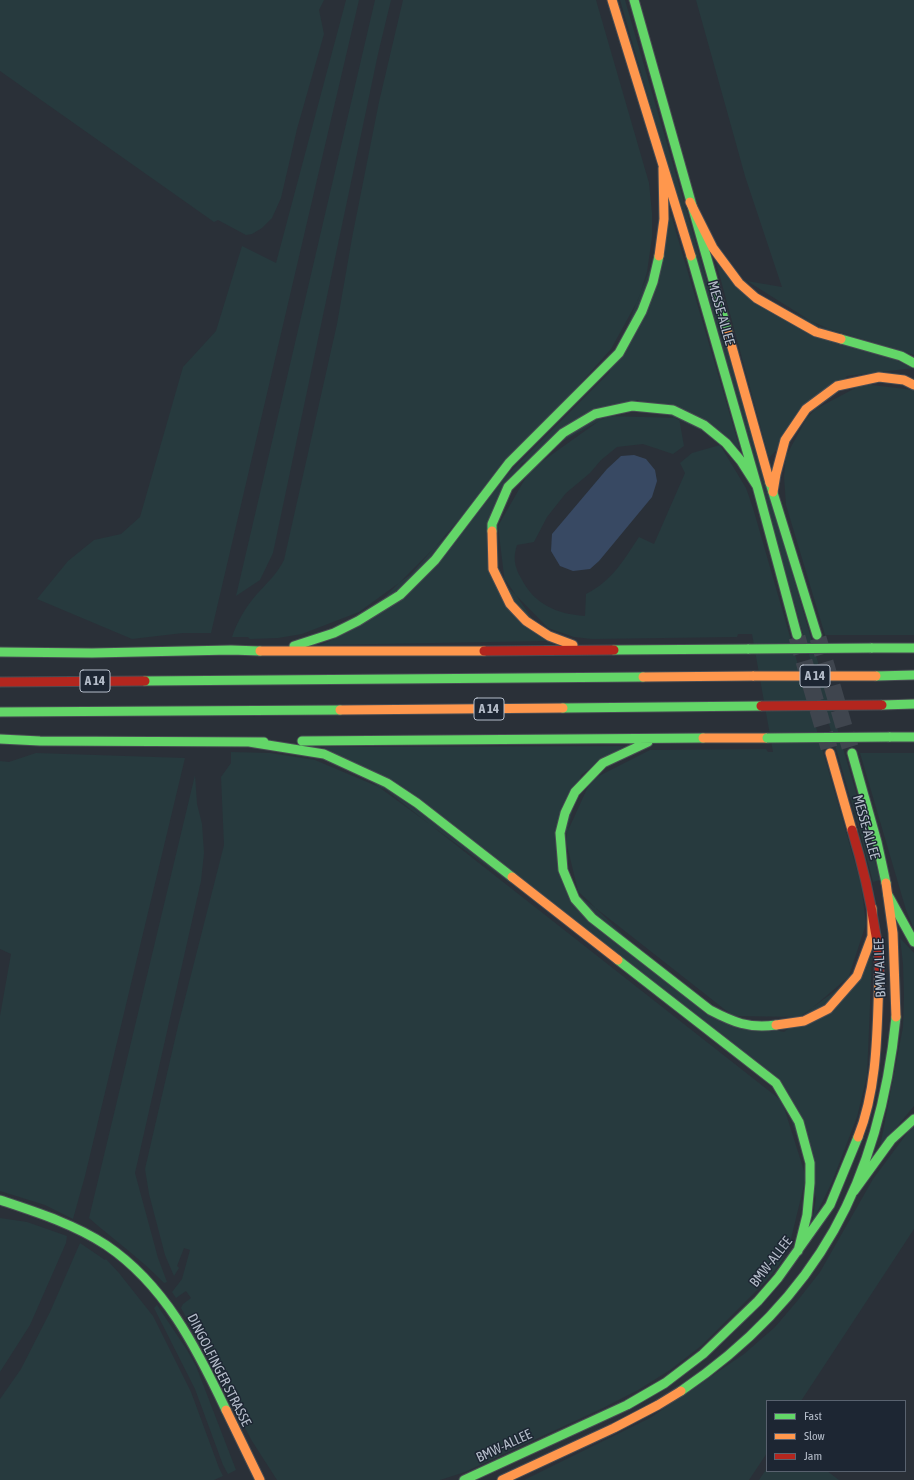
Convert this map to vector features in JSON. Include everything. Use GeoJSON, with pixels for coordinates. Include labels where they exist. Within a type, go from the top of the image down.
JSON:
{"type":"FeatureCollection","features":[{"type":"Feature","properties":{"kind":"main road","name":"MESSE-ALLEE"},"geometry":{"type":"LineString","coordinates":[[612,0],[678,213],[757,486],[797,635]]}},
{"type":"Feature","properties":{"kind":"main road","name":"MESSE-ALLEE"},"geometry":{"type":"LineString","coordinates":[[634,0],[773,492],[817,635]]}},
{"type":"Feature","properties":{"kind":"main road"},"geometry":{"type":"LineString","coordinates":[[271,652],[310,642],[334,633],[358,621],[400,595],[435,560],[509,463],[619,353],[633,331],[652,288],[663,235],[664,168]]}},
{"type":"Feature","properties":{"kind":"main road"},"geometry":{"type":"LineString","coordinates":[[690,202],[713,248],[739,282],[756,298],[816,332],[901,356],[914,362]]}},
{"type":"Feature","properties":{"kind":"main road"},"geometry":{"type":"LineString","coordinates":[[773,492],[785,440],[806,409],[837,386],[879,377],[904,380],[914,385]]}},
{"type":"Feature","properties":{"kind":"main road"},"geometry":{"type":"LineString","coordinates":[[594,650],[569,644],[549,636],[526,622],[510,604],[493,569],[492,524],[508,487],[563,433],[595,414],[632,406],[673,410],[704,425],[726,443],[742,461],[757,486]]}},
{"type":"Feature","properties":{"kind":"main road"},"geometry":{"type":"LineString","coordinates":[[0,652],[92,653],[197,650],[271,652],[914,648]]}},
{"type":"Feature","properties":{"kind":"main road","name":"A 14"},"geometry":{"type":"LineString","coordinates":[[0,682],[914,675]]}},
{"type":"Feature","properties":{"kind":"main road","name":"A 14"},"geometry":{"type":"LineString","coordinates":[[0,712],[914,704]]}},
{"type":"Feature","properties":{"kind":"main road"},"geometry":{"type":"LineString","coordinates":[[0,739],[40,741],[249,742],[914,737]]}},
{"type":"Feature","properties":{"kind":"main road"},"geometry":{"type":"LineString","coordinates":[[657,738],[603,763],[575,792],[565,813],[560,834],[563,870],[575,898],[592,918],[710,1010],[732,1021],[761,1028],[804,1021],[828,1009],[857,976],[872,936],[872,908]]}},
{"type":"Feature","properties":{"kind":"main road"},"geometry":{"type":"LineString","coordinates":[[249,742],[324,754],[387,783],[417,803],[776,1083],[799,1122],[810,1163],[808,1215],[798,1251]]}},
{"type":"Feature","properties":{"kind":"main road","name":"MESSE-ALLEE"},"geometry":{"type":"LineString","coordinates":[[830,753],[865,874],[872,908]]}},
{"type":"Feature","properties":{"kind":"main road","name":"MESSE-ALLEE"},"geometry":{"type":"LineString","coordinates":[[852,753],[888,895]]}},
{"type":"Feature","properties":{"kind":"main road"},"geometry":{"type":"LineString","coordinates":[[888,895],[914,942]]}},
{"type":"Feature","properties":{"kind":"main road","name":"BMW-ALLEE"},"geometry":{"type":"LineString","coordinates":[[502,1480],[639,1416],[680,1392],[714,1368],[770,1318],[798,1284],[822,1250],[840,1220],[854,1191],[872,1140],[888,1083],[896,1014],[893,934],[888,895]]}},
{"type":"Feature","properties":{"kind":"main road","name":"BMW-ALLEE"},"geometry":{"type":"LineString","coordinates":[[464,1480],[627,1405],[665,1383],[703,1354],[758,1301],[778,1278],[798,1251],[830,1205],[862,1127],[875,1070],[880,960],[872,908]]}},
{"type":"Feature","properties":{"kind":"main road"},"geometry":{"type":"LineString","coordinates":[[854,1191],[891,1140],[914,1119]]}},
{"type":"Feature","properties":{"kind":"main road","name":"DINGOLFINGER STRASSE"},"geometry":{"type":"LineString","coordinates":[[0,1200],[42,1214],[74,1227],[106,1245],[121,1255],[154,1287],[162,1296],[180,1323],[200,1358],[260,1480]]}},
{"type":"Feature","properties":{"kind":"green space"},"geometry":{"type":"Polygon","coordinates":[[[0,0],[324,0],[319,10],[324,34],[297,129],[281,198],[272,218],[262,228],[252,234],[246,235],[218,220],[214,222],[0,71],[0,0]]]}},
{"type":"Feature","properties":{"kind":"green space"},"geometry":{"type":"Polygon","coordinates":[[[346,0],[359,0],[211,633],[183,633],[132,639],[37,599],[68,561],[94,540],[121,534],[140,517],[183,367],[216,331],[242,246],[276,263],[346,0]]]}},
{"type":"Feature","properties":{"kind":"green space"},"geometry":{"type":"Polygon","coordinates":[[[375,0],[391,0],[378,54],[273,553],[260,580],[236,596],[375,0]]]}},
{"type":"Feature","properties":{"kind":"green space"},"geometry":{"type":"Polygon","coordinates":[[[403,0],[596,0],[649,183],[652,213],[652,237],[647,272],[638,300],[611,349],[410,575],[359,612],[302,634],[278,638],[250,639],[248,637],[232,637],[239,620],[246,609],[275,574],[284,560],[337,324],[352,238],[379,102],[403,0]]]}},
{"type":"Feature","properties":{"kind":"green space"},"geometry":{"type":"Polygon","coordinates":[[[620,0],[625,0],[864,820],[880,880],[873,882],[857,821],[620,0]]]}},
{"type":"Feature","properties":{"kind":"green space"},"geometry":{"type":"Polygon","coordinates":[[[696,0],[914,0],[914,355],[819,326],[747,281],[782,287],[745,176],[696,0]]]}},
{"type":"Feature","properties":{"kind":"green space"},"geometry":{"type":"Polygon","coordinates":[[[671,215],[740,449],[637,400],[521,464],[487,554],[548,641],[321,645],[352,630],[609,373],[671,215]]]}},
{"type":"Feature","properties":{"kind":"green space"},"geometry":{"type":"Polygon","coordinates":[[[716,262],[737,287],[914,368],[847,376],[769,458],[716,262]]]}},
{"type":"Feature","properties":{"kind":"green space"},"geometry":{"type":"Polygon","coordinates":[[[863,384],[914,390],[914,635],[825,635],[786,505],[784,476],[786,456],[810,412],[863,384]]]}},
{"type":"Feature","properties":{"kind":"green space"},"geometry":{"type":"Polygon","coordinates":[[[606,416],[679,418],[684,446],[673,454],[643,444],[617,447],[601,460],[590,473],[566,493],[547,517],[534,542],[517,545],[515,562],[517,569],[526,587],[539,601],[555,610],[585,616],[586,594],[610,577],[639,537],[654,544],[685,473],[680,463],[692,453],[720,445],[746,488],[753,508],[861,884],[866,924],[847,982],[800,1017],[733,1016],[579,895],[565,837],[591,780],[650,750],[766,749],[768,752],[773,752],[752,634],[738,634],[737,637],[592,639],[574,637],[548,628],[505,584],[498,526],[530,470],[606,416]]]}},
{"type":"Feature","properties":{"kind":"green space"},"geometry":{"type":"Polygon","coordinates":[[[624,746],[581,775],[558,872],[706,1014],[784,1032],[872,957],[867,1076],[857,1117],[832,1182],[812,1223],[816,1198],[778,1079],[324,747],[624,746]]]}},
{"type":"Feature","properties":{"kind":"green space"},"geometry":{"type":"Polygon","coordinates":[[[231,752],[270,753],[315,760],[386,790],[782,1101],[806,1177],[789,1247],[779,1265],[767,1280],[701,1346],[670,1370],[638,1390],[603,1408],[465,1472],[440,1480],[277,1480],[252,1441],[181,1308],[183,1304],[191,1298],[186,1291],[176,1298],[172,1292],[182,1279],[190,1250],[184,1248],[177,1266],[179,1268],[174,1276],[165,1255],[149,1194],[145,1169],[178,1026],[224,845],[221,777],[231,763],[231,752]]]}},
{"type":"Feature","properties":{"kind":"green space"},"geometry":{"type":"Polygon","coordinates":[[[36,753],[185,758],[85,1176],[73,1219],[45,1205],[0,1191],[0,1016],[11,954],[0,949],[0,761],[9,762],[36,753]]]}},
{"type":"Feature","properties":{"kind":"green space"},"geometry":{"type":"Polygon","coordinates":[[[860,753],[914,753],[914,929],[906,910],[860,753]]]}},
{"type":"Feature","properties":{"kind":"green space"},"geometry":{"type":"Polygon","coordinates":[[[195,775],[197,804],[202,824],[204,853],[201,881],[135,1173],[158,1258],[167,1282],[164,1283],[137,1258],[89,1218],[195,775]]]}},
{"type":"Feature","properties":{"kind":"green space"},"geometry":{"type":"Polygon","coordinates":[[[900,938],[914,953],[914,1106],[880,1147],[903,1027],[903,964],[900,938]]]}},
{"type":"Feature","properties":{"kind":"green space"},"geometry":{"type":"Polygon","coordinates":[[[914,1124],[914,1229],[802,1400],[766,1400],[766,1454],[749,1480],[524,1480],[650,1418],[744,1354],[775,1327],[820,1272],[873,1179],[914,1124]]]}},
{"type":"Feature","properties":{"kind":"green space"},"geometry":{"type":"Polygon","coordinates":[[[0,1218],[27,1222],[67,1236],[66,1243],[30,1325],[0,1372],[0,1218]]]}},
{"type":"Feature","properties":{"kind":"green space"},"geometry":{"type":"Polygon","coordinates":[[[80,1243],[105,1260],[106,1259],[153,1316],[191,1392],[223,1476],[214,1480],[0,1480],[0,1399],[21,1369],[50,1312],[80,1243]]]}},
{"type":"Feature","properties":{"kind":"green space"},"geometry":{"type":"Polygon","coordinates":[[[157,1305],[196,1366],[236,1470],[228,1474],[223,1465],[195,1389],[154,1308],[157,1305]]]}},
{"type":"Feature","properties":{"kind":"green space"},"geometry":{"type":"Polygon","coordinates":[[[766,1470],[766,1472],[828,1472],[839,1480],[759,1480],[766,1470]]]}},
{"type":"Feature","properties":{"kind":"water"},"geometry":{"type":"Polygon","coordinates":[[[634,455],[646,459],[655,470],[657,481],[652,497],[599,561],[590,569],[573,571],[560,566],[551,551],[552,534],[607,469],[621,456],[634,455]]]}},
{"type":"Feature","properties":{"kind":"tunnel"},"geometry":{"type":"LineString","coordinates":[[797,637],[829,748]]}},
{"type":"Feature","properties":{"kind":"tunnel"},"geometry":{"type":"LineString","coordinates":[[818,638],[850,747]]}},
{"type":"Feature","properties":{"kind":"traffic: fast"},"geometry":{"type":"LineString","coordinates":[[634,0],[728,333]]}},
{"type":"Feature","properties":{"kind":"traffic: fast"},"geometry":{"type":"LineString","coordinates":[[294,646],[334,633],[358,621],[400,595],[435,560],[509,463],[619,353],[642,311],[653,282],[659,256]]}},
{"type":"Feature","properties":{"kind":"traffic: fast"},"geometry":{"type":"LineString","coordinates":[[691,256],[757,486],[797,635]]}},
{"type":"Feature","properties":{"kind":"traffic: fast"},"geometry":{"type":"LineString","coordinates":[[841,339],[901,356],[914,363]]}},
{"type":"Feature","properties":{"kind":"traffic: fast"},"geometry":{"type":"LineString","coordinates":[[492,531],[492,524],[508,487],[563,433],[595,414],[632,406],[673,410],[704,425],[726,443],[741,461],[757,486]]}},
{"type":"Feature","properties":{"kind":"traffic: fast"},"geometry":{"type":"LineString","coordinates":[[770,483],[817,635]]}},
{"type":"Feature","properties":{"kind":"traffic: fast"},"geometry":{"type":"LineString","coordinates":[[871,648],[914,648]]}},
{"type":"Feature","properties":{"kind":"traffic: fast"},"geometry":{"type":"LineString","coordinates":[[749,649],[871,648]]}},
{"type":"Feature","properties":{"kind":"traffic: fast"},"geometry":{"type":"LineString","coordinates":[[614,650],[749,649]]}},
{"type":"Feature","properties":{"kind":"traffic: fast"},"geometry":{"type":"LineString","coordinates":[[0,652],[92,653],[231,650],[260,651]]}},
{"type":"Feature","properties":{"kind":"traffic: fast"},"geometry":{"type":"LineString","coordinates":[[876,676],[914,675]]}},
{"type":"Feature","properties":{"kind":"traffic: fast"},"geometry":{"type":"LineString","coordinates":[[145,681],[643,677]]}},
{"type":"Feature","properties":{"kind":"traffic: fast"},"geometry":{"type":"LineString","coordinates":[[882,705],[914,704]]}},
{"type":"Feature","properties":{"kind":"traffic: fast"},"geometry":{"type":"LineString","coordinates":[[563,708],[761,706]]}},
{"type":"Feature","properties":{"kind":"traffic: fast"},"geometry":{"type":"LineString","coordinates":[[0,712],[340,710]]}},
{"type":"Feature","properties":{"kind":"traffic: fast"},"geometry":{"type":"LineString","coordinates":[[889,737],[914,737]]}},
{"type":"Feature","properties":{"kind":"traffic: fast"},"geometry":{"type":"LineString","coordinates":[[767,738],[889,737]]}},
{"type":"Feature","properties":{"kind":"traffic: fast"},"geometry":{"type":"LineString","coordinates":[[302,741],[703,738]]}},
{"type":"Feature","properties":{"kind":"traffic: fast"},"geometry":{"type":"LineString","coordinates":[[0,739],[40,741],[264,742]]}},
{"type":"Feature","properties":{"kind":"traffic: fast"},"geometry":{"type":"LineString","coordinates":[[249,742],[324,754],[387,783],[417,803],[512,877]]}},
{"type":"Feature","properties":{"kind":"traffic: fast"},"geometry":{"type":"LineString","coordinates":[[648,742],[603,763],[575,792],[565,813],[560,833],[563,870],[575,899],[592,918],[710,1010],[742,1024],[758,1026],[776,1025]]}},
{"type":"Feature","properties":{"kind":"traffic: fast"},"geometry":{"type":"LineString","coordinates":[[852,753],[877,842],[886,883]]}},
{"type":"Feature","properties":{"kind":"traffic: fast"},"geometry":{"type":"LineString","coordinates":[[888,895],[914,942]]}},
{"type":"Feature","properties":{"kind":"traffic: fast"},"geometry":{"type":"LineString","coordinates":[[618,960],[776,1083],[799,1122],[810,1163],[807,1215],[798,1251]]}},
{"type":"Feature","properties":{"kind":"traffic: fast"},"geometry":{"type":"LineString","coordinates":[[681,1391],[729,1355],[770,1316],[805,1275],[834,1230],[857,1182],[875,1131],[888,1076],[896,1017]]}},
{"type":"Feature","properties":{"kind":"traffic: fast"},"geometry":{"type":"LineString","coordinates":[[854,1191],[891,1140],[914,1119]]}},
{"type":"Feature","properties":{"kind":"traffic: fast"},"geometry":{"type":"LineString","coordinates":[[464,1480],[627,1405],[665,1383],[703,1354],[758,1301],[778,1278],[830,1205],[858,1137]]}},
{"type":"Feature","properties":{"kind":"traffic: fast"},"geometry":{"type":"LineString","coordinates":[[0,1200],[54,1219],[81,1231],[106,1245],[127,1261],[162,1298],[177,1319],[203,1363],[226,1410]]}},
{"type":"Feature","properties":{"kind":"traffic: slow"},"geometry":{"type":"LineString","coordinates":[[612,0],[691,256]]}},
{"type":"Feature","properties":{"kind":"traffic: slow"},"geometry":{"type":"LineString","coordinates":[[659,256],[664,219],[663,168]]}},
{"type":"Feature","properties":{"kind":"traffic: slow"},"geometry":{"type":"LineString","coordinates":[[690,202],[713,248],[739,283],[756,298],[816,332],[841,339]]}},
{"type":"Feature","properties":{"kind":"traffic: slow"},"geometry":{"type":"LineString","coordinates":[[728,333],[770,483]]}},
{"type":"Feature","properties":{"kind":"traffic: slow"},"geometry":{"type":"LineString","coordinates":[[773,492],[785,440],[806,409],[837,386],[879,377],[904,380],[914,385]]}},
{"type":"Feature","properties":{"kind":"traffic: slow"},"geometry":{"type":"LineString","coordinates":[[492,531],[493,569],[510,604],[526,621],[549,636],[573,645]]}},
{"type":"Feature","properties":{"kind":"traffic: slow"},"geometry":{"type":"LineString","coordinates":[[260,651],[484,651]]}},
{"type":"Feature","properties":{"kind":"traffic: slow"},"geometry":{"type":"LineString","coordinates":[[643,677],[754,676]]}},
{"type":"Feature","properties":{"kind":"traffic: slow"},"geometry":{"type":"LineString","coordinates":[[754,676],[876,676]]}},
{"type":"Feature","properties":{"kind":"traffic: slow"},"geometry":{"type":"LineString","coordinates":[[340,710],[563,708]]}},
{"type":"Feature","properties":{"kind":"traffic: slow"},"geometry":{"type":"LineString","coordinates":[[703,738],[767,738]]}},
{"type":"Feature","properties":{"kind":"traffic: slow"},"geometry":{"type":"LineString","coordinates":[[830,753],[852,830]]}},
{"type":"Feature","properties":{"kind":"traffic: slow"},"geometry":{"type":"LineString","coordinates":[[512,877],[618,960]]}},
{"type":"Feature","properties":{"kind":"traffic: slow"},"geometry":{"type":"LineString","coordinates":[[886,883],[893,933],[896,1017]]}},
{"type":"Feature","properties":{"kind":"traffic: slow"},"geometry":{"type":"LineString","coordinates":[[776,1025],[804,1021],[828,1009],[857,976],[872,936],[872,908]]}},
{"type":"Feature","properties":{"kind":"traffic: slow"},"geometry":{"type":"LineString","coordinates":[[858,1137],[865,1118],[873,1078],[877,1037],[879,976]]}},
{"type":"Feature","properties":{"kind":"traffic: slow"},"geometry":{"type":"LineString","coordinates":[[502,1480],[614,1428],[681,1391]]}},
{"type":"Feature","properties":{"kind":"traffic: slow"},"geometry":{"type":"LineString","coordinates":[[226,1410],[260,1480]]}},
{"type":"Feature","properties":{"kind":"traffic: jam"},"geometry":{"type":"LineString","coordinates":[[484,651],[614,650]]}},
{"type":"Feature","properties":{"kind":"traffic: jam"},"geometry":{"type":"LineString","coordinates":[[0,682],[145,681]]}},
{"type":"Feature","properties":{"kind":"traffic: jam"},"geometry":{"type":"LineString","coordinates":[[761,706],[882,705]]}},
{"type":"Feature","properties":{"kind":"traffic: jam"},"geometry":{"type":"LineString","coordinates":[[852,830],[871,905],[878,947],[879,976]]}}]}
